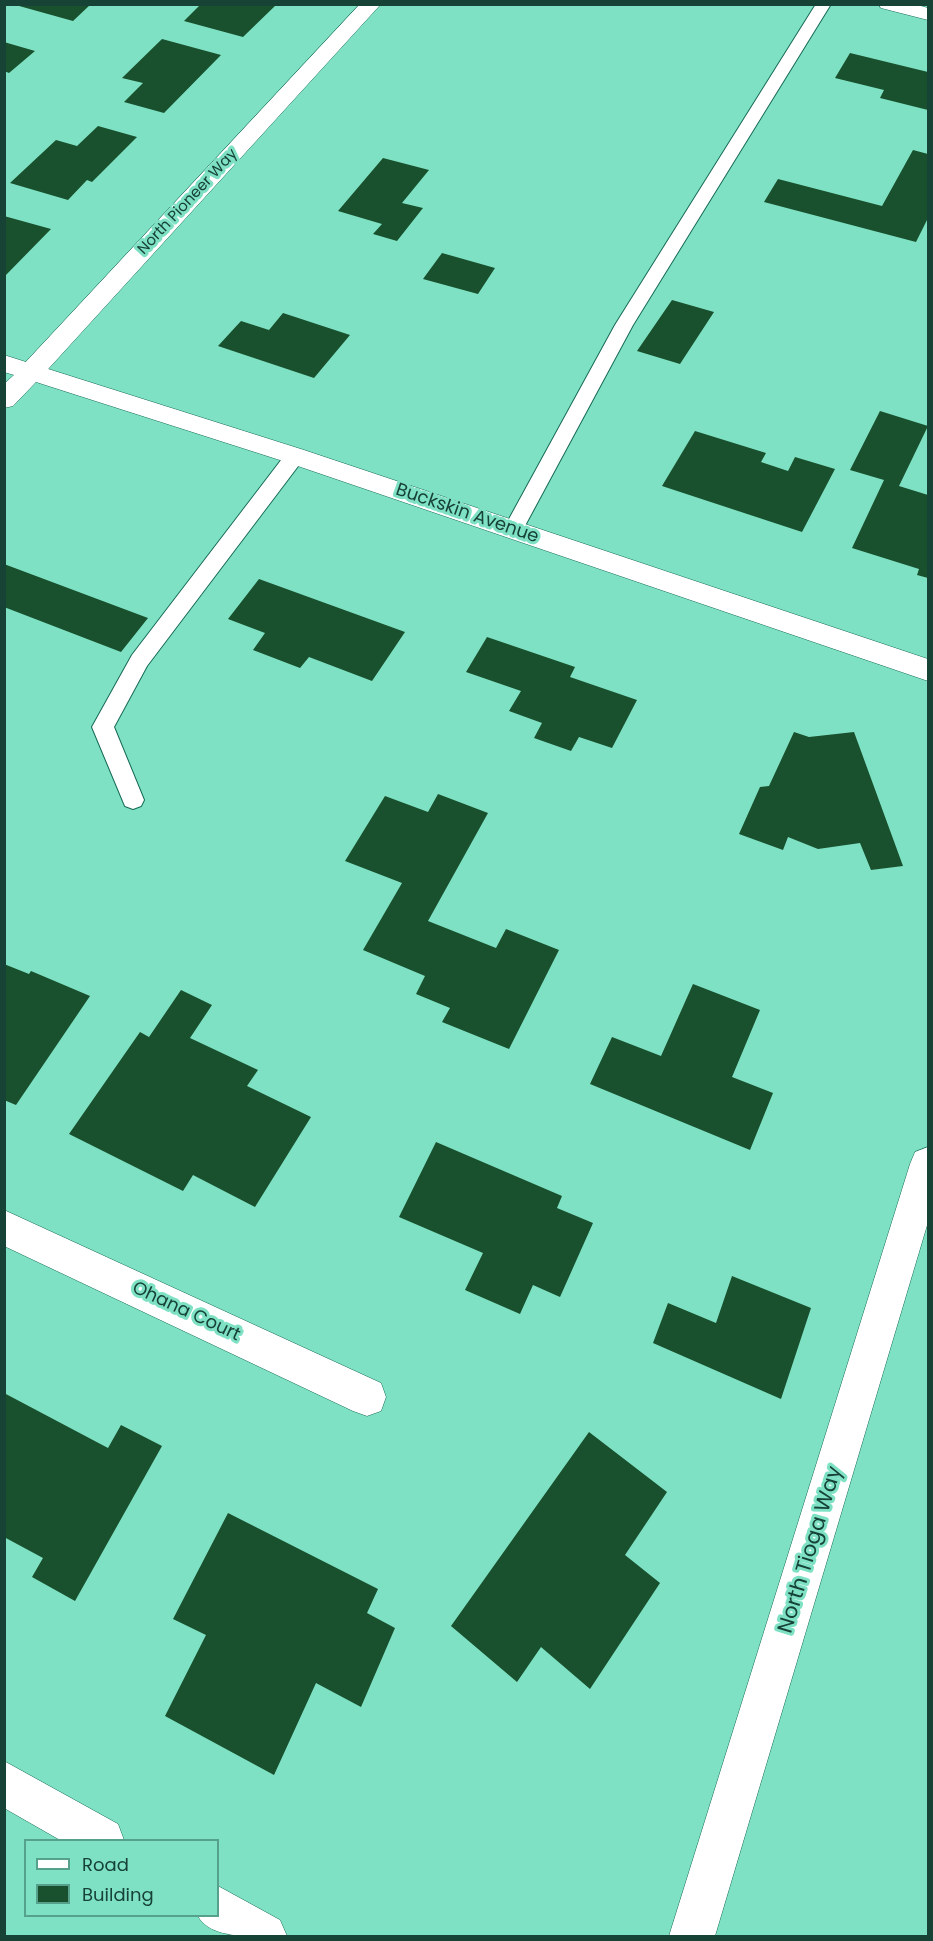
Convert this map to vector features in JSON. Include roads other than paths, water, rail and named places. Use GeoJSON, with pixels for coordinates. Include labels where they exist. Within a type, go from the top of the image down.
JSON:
{"type":"FeatureCollection","features":[{"type":"Feature","properties":{"kind":"street","name":"North Pioneer Way"},"geometry":{"type":"LineString","coordinates":[[4,400],[371,4]]}},
{"type":"Feature","properties":{"kind":"street"},"geometry":{"type":"LineString","coordinates":[[888,4],[928,14]]}},
{"type":"Feature","properties":{"kind":"street","name":"Buckskin Avenue"},"geometry":{"type":"LineString","coordinates":[[4,363],[295,456],[928,670]]}},
{"type":"Feature","properties":{"kind":"street","name":"North Tioga Way"},"geometry":{"type":"LineString","coordinates":[[692,1936],[928,1164]]}},
{"type":"Feature","properties":{"kind":"street","name":"Ohana Court"},"geometry":{"type":"LineString","coordinates":[[4,1227],[367,1397]]}},
{"type":"Feature","properties":{"kind":"street"},"geometry":{"type":"LineString","coordinates":[[4,1783],[100,1839]]}},
{"type":"Feature","properties":{"kind":"street"},"geometry":{"type":"LineString","coordinates":[[219,1910],[264,1936]]}},
{"type":"Feature","properties":{"kind":"lane"},"geometry":{"type":"LineString","coordinates":[[513,530],[624,324],[824,4]]}},
{"type":"Feature","properties":{"kind":"lane"},"geometry":{"type":"LineString","coordinates":[[133,800],[103,727],[139,661],[295,456]]}}]}
